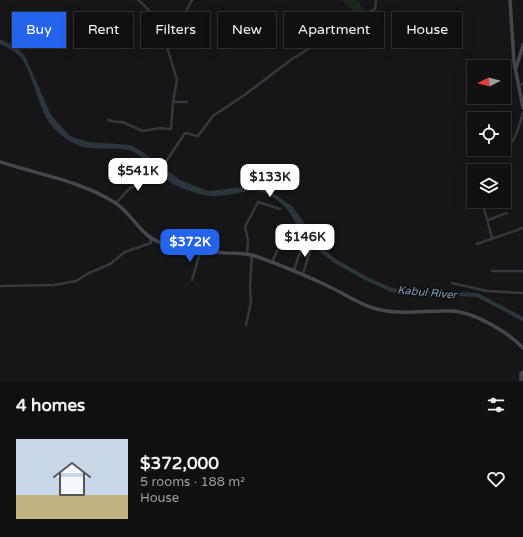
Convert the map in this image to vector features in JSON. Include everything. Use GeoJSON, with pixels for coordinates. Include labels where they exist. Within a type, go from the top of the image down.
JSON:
{"type":"FeatureCollection","features":[{"type":"Feature","properties":{"kind":"main road"},"geometry":{"type":"LineString","coordinates":[[510,0],[516,69],[523,108]]}},
{"type":"Feature","properties":{"kind":"main road"},"geometry":{"type":"LineString","coordinates":[[516,69],[523,45]]}},
{"type":"Feature","properties":{"kind":"main road"},"geometry":{"type":"LineString","coordinates":[[0,162],[85,188],[116,203],[150,236],[159,242],[201,250],[252,255],[304,274],[357,302],[375,308],[402,312],[453,311],[465,314],[477,318],[506,334],[523,348]]}},
{"type":"Feature","properties":{"kind":"main road"},"geometry":{"type":"LineString","coordinates":[[521,381],[521,374],[523,372]]}},
{"type":"Feature","properties":{"kind":"street"},"geometry":{"type":"LineString","coordinates":[[138,0],[150,12]]}},
{"type":"Feature","properties":{"kind":"street"},"geometry":{"type":"LineString","coordinates":[[186,12],[192,0]]}},
{"type":"Feature","properties":{"kind":"street"},"geometry":{"type":"LineString","coordinates":[[116,203],[130,188],[158,175],[185,133],[198,136],[213,116],[246,94],[292,59],[342,29],[367,28],[370,19],[370,12],[375,9],[376,0]]}},
{"type":"Feature","properties":{"kind":"street"},"geometry":{"type":"LineString","coordinates":[[108,120],[122,122],[143,131],[160,128],[172,129],[173,102],[177,80],[167,48]]}},
{"type":"Feature","properties":{"kind":"street"},"geometry":{"type":"LineString","coordinates":[[519,86],[523,83]]}},
{"type":"Feature","properties":{"kind":"street"},"geometry":{"type":"LineString","coordinates":[[173,102],[187,102]]}},
{"type":"Feature","properties":{"kind":"street"},"geometry":{"type":"LineString","coordinates":[[511,142],[523,114]]}},
{"type":"Feature","properties":{"kind":"street"},"geometry":{"type":"LineString","coordinates":[[247,254],[248,240],[246,227],[258,202],[280,209]]}},
{"type":"Feature","properties":{"kind":"street"},"geometry":{"type":"LineString","coordinates":[[484,208],[492,238]]}},
{"type":"Feature","properties":{"kind":"street"},"geometry":{"type":"LineString","coordinates":[[488,220],[507,213]]}},
{"type":"Feature","properties":{"kind":"street"},"geometry":{"type":"LineString","coordinates":[[272,263],[289,225]]}},
{"type":"Feature","properties":{"kind":"street"},"geometry":{"type":"LineString","coordinates":[[478,244],[523,228]]}},
{"type":"Feature","properties":{"kind":"street"},"geometry":{"type":"LineString","coordinates":[[0,286],[54,285],[76,281],[86,274],[110,264],[125,252],[151,243],[150,236]]}},
{"type":"Feature","properties":{"kind":"street"},"geometry":{"type":"LineString","coordinates":[[304,274],[311,248],[317,242]]}},
{"type":"Feature","properties":{"kind":"street"},"geometry":{"type":"LineString","coordinates":[[294,270],[302,243]]}},
{"type":"Feature","properties":{"kind":"street"},"geometry":{"type":"LineString","coordinates":[[192,280],[201,250]]}},
{"type":"Feature","properties":{"kind":"street"},"geometry":{"type":"LineString","coordinates":[[246,325],[251,302],[250,286],[252,255]]}},
{"type":"Feature","properties":{"kind":"street"},"geometry":{"type":"LineString","coordinates":[[492,272],[523,271]]}},
{"type":"Feature","properties":{"kind":"street"},"geometry":{"type":"LineString","coordinates":[[452,283],[487,291],[523,293]]}},
{"type":"Feature","properties":{"kind":"shaded area"},"geometry":{"type":"Polygon","coordinates":[[[342,0],[358,0],[364,12],[353,12],[351,8],[342,0]]]}},
{"type":"Feature","properties":{"kind":"shaded area"},"geometry":{"type":"Polygon","coordinates":[[[0,39],[12,45],[12,48],[18,48],[25,56],[51,115],[70,136],[88,142],[131,145],[180,180],[208,191],[251,186],[267,189],[293,207],[314,237],[311,240],[306,240],[287,209],[274,197],[265,193],[250,191],[215,196],[196,193],[181,188],[164,178],[135,152],[122,149],[88,148],[75,144],[53,128],[42,108],[30,74],[22,59],[17,53],[0,44],[0,39]]]}},
{"type":"Feature","properties":{"kind":"waterway","name":"Kabul River"},"geometry":{"type":"LineString","coordinates":[[308,236],[321,250],[335,261],[367,279],[392,290],[477,295],[523,319]]}}]}
